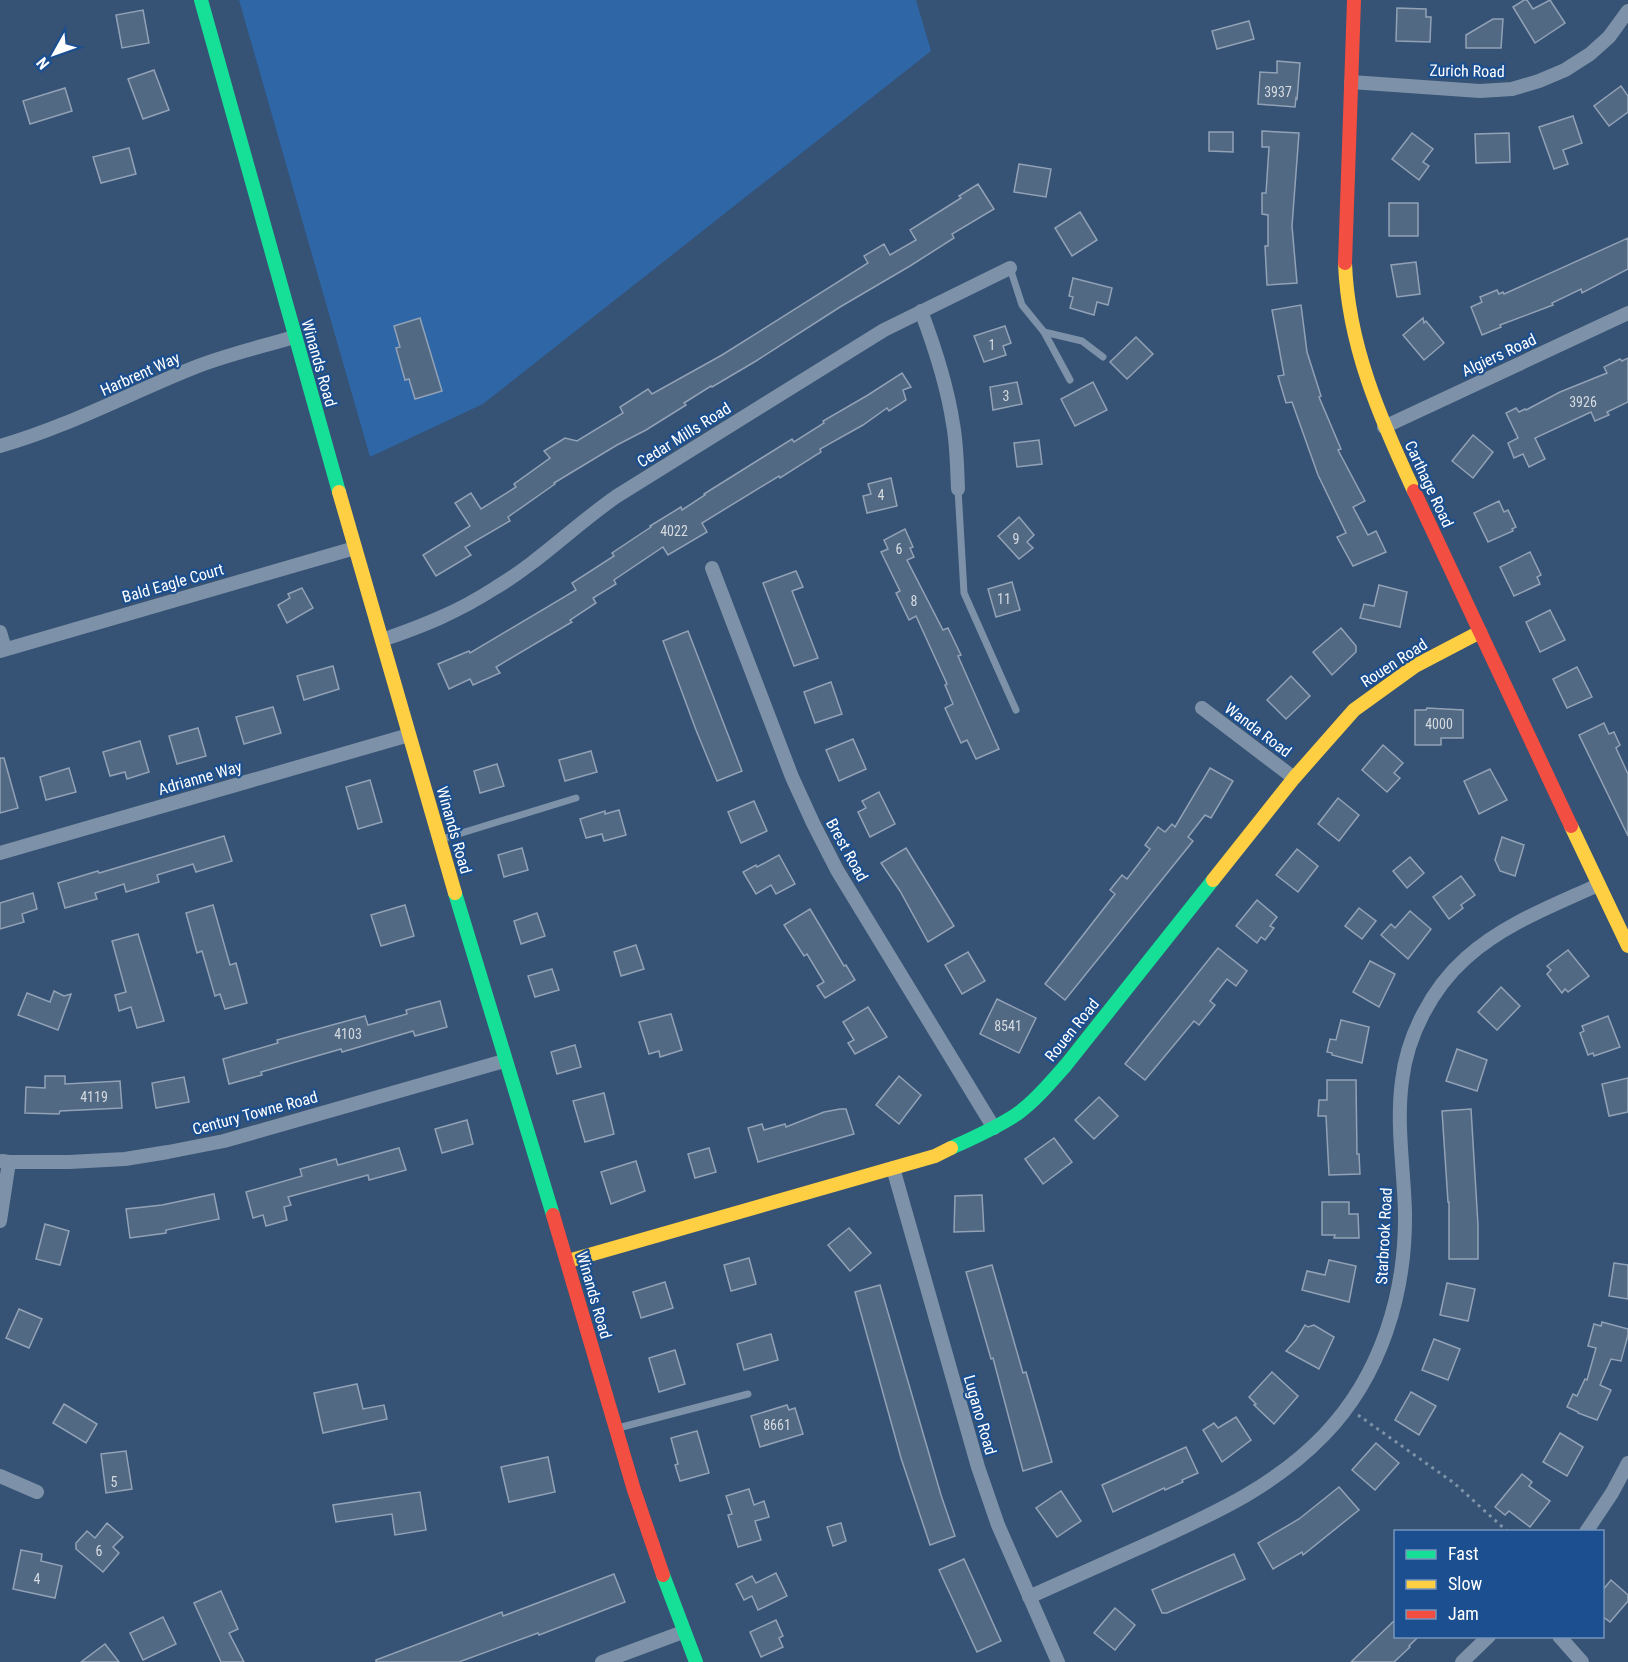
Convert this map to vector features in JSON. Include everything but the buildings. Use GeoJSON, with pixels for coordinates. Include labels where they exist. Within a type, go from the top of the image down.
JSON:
{"type":"FeatureCollection","features":[{"type":"Feature","properties":{"kind":"street","name":"Winands Road"},"geometry":{"type":"LineString","coordinates":[[201,0],[294,337],[504,1061],[568,1261],[615,1429],[654,1554],[696,1662]]}},
{"type":"Feature","properties":{"kind":"street","name":"Carthage Road"},"geometry":{"type":"LineString","coordinates":[[1354,0],[1344,220],[1345,266],[1348,308],[1366,381],[1384,427],[1628,946]]}},
{"type":"Feature","properties":{"kind":"street","name":"Zurich Road"},"geometry":{"type":"LineString","coordinates":[[1351,82],[1479,91],[1512,89],[1565,70],[1590,54],[1609,37],[1628,11]]}},
{"type":"Feature","properties":{"kind":"street","name":"Cedar Mills Road"},"geometry":{"type":"LineString","coordinates":[[382,640],[435,622],[497,588],[585,518],[617,496],[884,330],[1010,268]]}},
{"type":"Feature","properties":{"kind":"street"},"geometry":{"type":"LineString","coordinates":[[921,311],[937,351],[946,385],[954,425],[958,489]]}},
{"type":"Feature","properties":{"kind":"street","name":"Algiers Road"},"geometry":{"type":"LineString","coordinates":[[1384,427],[1628,313]]}},
{"type":"Feature","properties":{"kind":"street","name":"Harbrent Way"},"geometry":{"type":"LineString","coordinates":[[0,446],[86,415],[195,368],[294,337]]}},
{"type":"Feature","properties":{"kind":"street","name":"Bald Eagle Court"},"geometry":{"type":"LineString","coordinates":[[3,650],[355,548]]}},
{"type":"Feature","properties":{"kind":"street","name":"Brest Road"},"geometry":{"type":"LineString","coordinates":[[712,568],[792,777],[813,823],[837,870],[994,1128]]}},
{"type":"Feature","properties":{"kind":"street"},"geometry":{"type":"LineString","coordinates":[[0,632],[3,650]]}},
{"type":"Feature","properties":{"kind":"street","name":"Rouen Road"},"geometry":{"type":"LineString","coordinates":[[568,1261],[935,1156],[994,1128],[1018,1113],[1040,1094],[1066,1065],[1294,778],[1354,710],[1415,666],[1480,632]]}},
{"type":"Feature","properties":{"kind":"street","name":"Wanda Road"},"geometry":{"type":"LineString","coordinates":[[1202,708],[1294,778]]}},
{"type":"Feature","properties":{"kind":"street","name":"Adrianne Way"},"geometry":{"type":"LineString","coordinates":[[0,853],[409,735]]}},
{"type":"Feature","properties":{"kind":"street","name":"Starbrook Road"},"geometry":{"type":"LineString","coordinates":[[1029,1597],[1227,1508],[1266,1484],[1295,1462],[1325,1434],[1347,1407],[1367,1376],[1382,1345],[1395,1307],[1402,1262],[1405,1214],[1400,1114],[1401,1082],[1406,1058],[1426,1009],[1445,981],[1465,959],[1486,942],[1509,926],[1598,885]]}},
{"type":"Feature","properties":{"kind":"street","name":"Century Towne Road"},"geometry":{"type":"LineString","coordinates":[[4,1161],[69,1162],[125,1159],[168,1152],[224,1140],[504,1061]]}},
{"type":"Feature","properties":{"kind":"street"},"geometry":{"type":"LineString","coordinates":[[0,1221],[4,1161]]}},
{"type":"Feature","properties":{"kind":"street","name":"Lugano Road"},"geometry":{"type":"LineString","coordinates":[[893,1168],[978,1467],[998,1525],[1058,1662]]}},
{"type":"Feature","properties":{"kind":"street"},"geometry":{"type":"LineString","coordinates":[[1587,1530],[1612,1493],[1628,1463]]}},
{"type":"Feature","properties":{"kind":"street"},"geometry":{"type":"LineString","coordinates":[[0,1476],[37,1492]]}},
{"type":"Feature","properties":{"kind":"street"},"geometry":{"type":"LineString","coordinates":[[602,1662],[684,1632]]}},
{"type":"Feature","properties":{"kind":"street"},"geometry":{"type":"LineString","coordinates":[[1462,1662],[1487,1638]]}},
{"type":"Feature","properties":{"kind":"street"},"geometry":{"type":"LineString","coordinates":[[1561,1638],[1582,1662]]}},
{"type":"Feature","properties":{"kind":"lane"},"geometry":{"type":"LineString","coordinates":[[1010,268],[1022,305],[1044,332],[1070,380]]}},
{"type":"Feature","properties":{"kind":"lane"},"geometry":{"type":"LineString","coordinates":[[1044,332],[1082,341],[1103,357]]}},
{"type":"Feature","properties":{"kind":"lane"},"geometry":{"type":"LineString","coordinates":[[958,489],[964,594],[1016,710]]}},
{"type":"Feature","properties":{"kind":"lane"},"geometry":{"type":"LineString","coordinates":[[439,840],[576,798]]}},
{"type":"Feature","properties":{"kind":"lane"},"geometry":{"type":"LineString","coordinates":[[615,1429],[748,1394]]}},
{"type":"Feature","properties":{"kind":"path"},"geometry":{"type":"LineString","coordinates":[[1347,1407],[1454,1483],[1506,1530]]}},
{"type":"Feature","properties":{"kind":"shaded area"},"geometry":{"type":"Polygon","coordinates":[[[239,0],[916,0],[931,51],[483,404],[370,457],[239,0]]]}},
{"type":"Feature","properties":{"kind":"traffic: fast"},"geometry":{"type":"LineString","coordinates":[[201,0],[339,492]]}},
{"type":"Feature","properties":{"kind":"traffic: fast"},"geometry":{"type":"LineString","coordinates":[[951,1148],[1009,1119],[1024,1109],[1043,1091],[1213,880]]}},
{"type":"Feature","properties":{"kind":"traffic: fast"},"geometry":{"type":"LineString","coordinates":[[455,893],[553,1215]]}},
{"type":"Feature","properties":{"kind":"traffic: fast"},"geometry":{"type":"LineString","coordinates":[[663,1575],[696,1662]]}},
{"type":"Feature","properties":{"kind":"traffic: slow"},"geometry":{"type":"LineString","coordinates":[[1345,263],[1347,293],[1359,352],[1389,436],[1414,491]]}},
{"type":"Feature","properties":{"kind":"traffic: slow"},"geometry":{"type":"LineString","coordinates":[[339,492],[455,893]]}},
{"type":"Feature","properties":{"kind":"traffic: slow"},"geometry":{"type":"LineString","coordinates":[[1213,880],[1294,778],[1354,710],[1415,666],[1480,632]]}},
{"type":"Feature","properties":{"kind":"traffic: slow"},"geometry":{"type":"LineString","coordinates":[[1571,826],[1628,946]]}},
{"type":"Feature","properties":{"kind":"traffic: slow"},"geometry":{"type":"LineString","coordinates":[[568,1261],[935,1156],[951,1148]]}},
{"type":"Feature","properties":{"kind":"traffic: jam"},"geometry":{"type":"LineString","coordinates":[[1345,263],[1354,0]]}},
{"type":"Feature","properties":{"kind":"traffic: jam"},"geometry":{"type":"LineString","coordinates":[[1414,491],[1571,826]]}},
{"type":"Feature","properties":{"kind":"traffic: jam"},"geometry":{"type":"LineString","coordinates":[[553,1215],[634,1490],[663,1575]]}}]}
